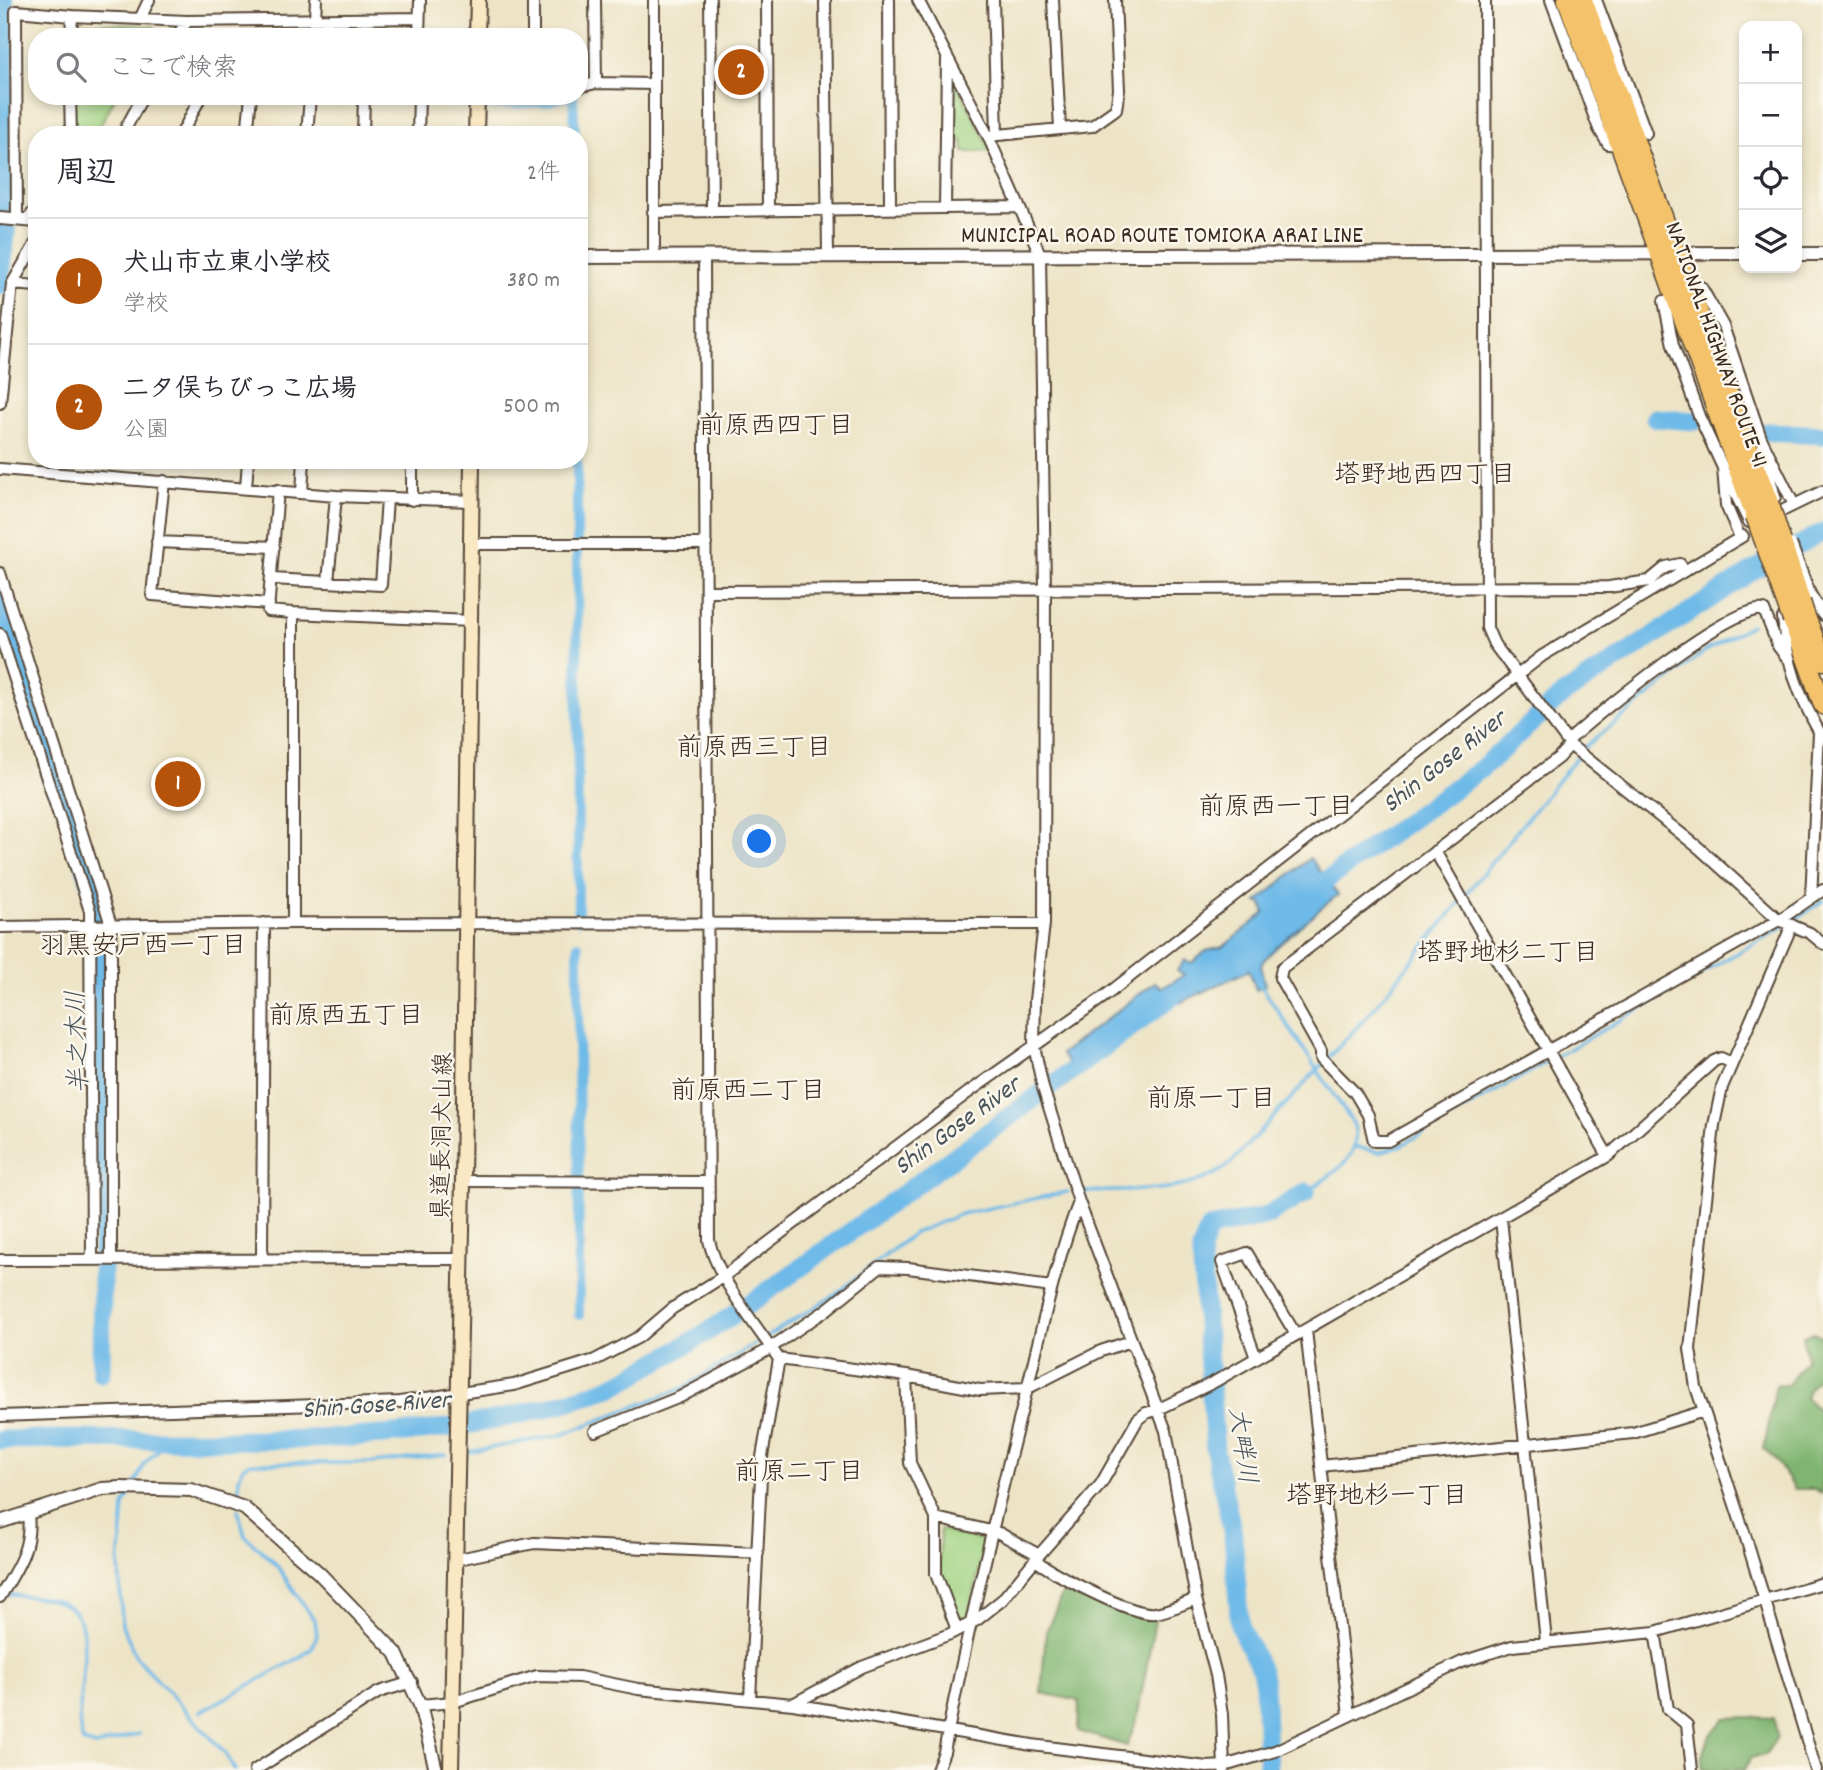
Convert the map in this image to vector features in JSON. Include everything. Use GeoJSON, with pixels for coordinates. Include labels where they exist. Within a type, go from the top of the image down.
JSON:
{"type":"FeatureCollection","features":[{"type":"Feature","properties":{"kind":"highway","name":"NATIONAL HIGHWAY ROUTE 41"},"geometry":{"type":"LineString","coordinates":[[1567,0],[1619,145],[1669,253]]}},
{"type":"Feature","properties":{"kind":"highway","name":"NATIONAL HIGHWAY ROUTE 41"},"geometry":{"type":"LineString","coordinates":[[1583,0],[1669,253],[1772,511],[1823,705]]}},
{"type":"Feature","properties":{"kind":"highway","name":"NATIONAL HIGHWAY ROUTE 41"},"geometry":{"type":"LineString","coordinates":[[1801,617],[1823,662]]}},
{"type":"Feature","properties":{"kind":"main road"},"geometry":{"type":"LineString","coordinates":[[477,28],[478,0]]}},
{"type":"Feature","properties":{"kind":"main road"},"geometry":{"type":"LineString","coordinates":[[476,126],[477,105]]}},
{"type":"Feature","properties":{"kind":"main road","name":"県道長洞犬山線"},"geometry":{"type":"LineString","coordinates":[[451,1770],[463,1181],[472,469]]}},
{"type":"Feature","properties":{"kind":"street"},"geometry":{"type":"LineString","coordinates":[[140,19],[149,0]]}},
{"type":"Feature","properties":{"kind":"street"},"geometry":{"type":"LineString","coordinates":[[314,28],[316,0]]}},
{"type":"Feature","properties":{"kind":"street"},"geometry":{"type":"LineString","coordinates":[[419,28],[420,0]]}},
{"type":"Feature","properties":{"kind":"street"},"geometry":{"type":"LineString","coordinates":[[533,0],[533,28]]}},
{"type":"Feature","properties":{"kind":"street"},"geometry":{"type":"LineString","coordinates":[[595,0],[596,83]]}},
{"type":"Feature","properties":{"kind":"street"},"geometry":{"type":"LineString","coordinates":[[654,0],[654,257]]}},
{"type":"Feature","properties":{"kind":"street"},"geometry":{"type":"LineString","coordinates":[[710,0],[712,211]]}},
{"type":"Feature","properties":{"kind":"street"},"geometry":{"type":"LineString","coordinates":[[767,0],[768,211]]}},
{"type":"Feature","properties":{"kind":"street"},"geometry":{"type":"LineString","coordinates":[[825,0],[828,256]]}},
{"type":"Feature","properties":{"kind":"street"},"geometry":{"type":"LineString","coordinates":[[889,0],[890,209]]}},
{"type":"Feature","properties":{"kind":"street"},"geometry":{"type":"LineString","coordinates":[[918,0],[947,57],[993,135],[1019,207],[1040,254],[1045,589],[1044,924],[1035,1000],[1034,1046],[1054,1124],[1079,1202],[1166,1431],[1196,1599],[1216,1675],[1222,1714],[1224,1768]]}},
{"type":"Feature","properties":{"kind":"street"},"geometry":{"type":"LineString","coordinates":[[993,0],[993,135]]}},
{"type":"Feature","properties":{"kind":"street"},"geometry":{"type":"LineString","coordinates":[[1054,0],[1060,128]]}},
{"type":"Feature","properties":{"kind":"street"},"geometry":{"type":"LineString","coordinates":[[993,135],[1092,125],[1116,109],[1119,90],[1115,0]]}},
{"type":"Feature","properties":{"kind":"street"},"geometry":{"type":"LineString","coordinates":[[1485,0],[1487,628],[1494,644],[1571,745],[1699,848],[1779,920],[1810,933],[1823,944]]}},
{"type":"Feature","properties":{"kind":"street"},"geometry":{"type":"LineString","coordinates":[[1551,0],[1599,129],[1608,145],[1619,145]]}},
{"type":"Feature","properties":{"kind":"street"},"geometry":{"type":"LineString","coordinates":[[1596,0],[1646,133]]}},
{"type":"Feature","properties":{"kind":"street"},"geometry":{"type":"LineString","coordinates":[[19,219],[16,11],[187,21],[419,18]]}},
{"type":"Feature","properties":{"kind":"street"},"geometry":{"type":"LineString","coordinates":[[71,28],[72,16]]}},
{"type":"Feature","properties":{"kind":"street"},"geometry":{"type":"LineString","coordinates":[[366,28],[367,19]]}},
{"type":"Feature","properties":{"kind":"street"},"geometry":{"type":"LineString","coordinates":[[183,28],[187,21]]}},
{"type":"Feature","properties":{"kind":"street"},"geometry":{"type":"LineString","coordinates":[[945,208],[947,57]]}},
{"type":"Feature","properties":{"kind":"street"},"geometry":{"type":"LineString","coordinates":[[588,85],[654,84]]}},
{"type":"Feature","properties":{"kind":"street"},"geometry":{"type":"LineString","coordinates":[[70,105],[71,126]]}},
{"type":"Feature","properties":{"kind":"street"},"geometry":{"type":"LineString","coordinates":[[127,126],[138,105]]}},
{"type":"Feature","properties":{"kind":"street"},"geometry":{"type":"LineString","coordinates":[[186,126],[196,105]]}},
{"type":"Feature","properties":{"kind":"street"},"geometry":{"type":"LineString","coordinates":[[248,126],[250,105]]}},
{"type":"Feature","properties":{"kind":"street"},"geometry":{"type":"LineString","coordinates":[[308,126],[309,105]]}},
{"type":"Feature","properties":{"kind":"street"},"geometry":{"type":"LineString","coordinates":[[363,126],[364,105]]}},
{"type":"Feature","properties":{"kind":"street"},"geometry":{"type":"LineString","coordinates":[[418,126],[419,105]]}},
{"type":"Feature","properties":{"kind":"street"},"geometry":{"type":"LineString","coordinates":[[653,212],[1019,207]]}},
{"type":"Feature","properties":{"kind":"street","name":"MUNICIPAL ROAD ROUTE TOMIOKA ARAI LINE"},"geometry":{"type":"LineString","coordinates":[[588,257],[1739,253]]}},
{"type":"Feature","properties":{"kind":"street"},"geometry":{"type":"LineString","coordinates":[[1802,254],[1823,254]]}},
{"type":"Feature","properties":{"kind":"street"},"geometry":{"type":"LineString","coordinates":[[0,403],[12,284],[28,257]]}},
{"type":"Feature","properties":{"kind":"street"},"geometry":{"type":"LineString","coordinates":[[704,257],[709,1240],[711,1253],[724,1276],[779,1359],[762,1457],[750,1699]]}},
{"type":"Feature","properties":{"kind":"street"},"geometry":{"type":"LineString","coordinates":[[12,284],[28,285]]}},
{"type":"Feature","properties":{"kind":"street"},"geometry":{"type":"LineString","coordinates":[[1701,287],[1727,337],[1762,438],[1772,511],[1801,617]]}},
{"type":"Feature","properties":{"kind":"street"},"geometry":{"type":"LineString","coordinates":[[0,1416],[386,1403],[458,1394],[545,1377],[595,1360],[639,1337],[673,1308],[724,1276],[1105,996],[1542,656],[1741,537],[1726,505],[1723,468],[1699,416],[1673,345],[1664,302]]}},
{"type":"Feature","properties":{"kind":"street"},"geometry":{"type":"LineString","coordinates":[[1762,438],[1772,511],[1810,594],[1787,658]]}},
{"type":"Feature","properties":{"kind":"street"},"geometry":{"type":"LineString","coordinates":[[0,469],[28,467]]}},
{"type":"Feature","properties":{"kind":"street"},"geometry":{"type":"LineString","coordinates":[[1723,468],[1772,511]]}},
{"type":"Feature","properties":{"kind":"street"},"geometry":{"type":"LineString","coordinates":[[66,469],[164,481],[336,496],[472,501]]}},
{"type":"Feature","properties":{"kind":"street"},"geometry":{"type":"LineString","coordinates":[[246,488],[247,469]]}},
{"type":"Feature","properties":{"kind":"street"},"geometry":{"type":"LineString","coordinates":[[302,492],[303,469]]}},
{"type":"Feature","properties":{"kind":"street"},"geometry":{"type":"LineString","coordinates":[[412,469],[412,500]]}},
{"type":"Feature","properties":{"kind":"street"},"geometry":{"type":"LineString","coordinates":[[164,481],[152,595],[270,604]]}},
{"type":"Feature","properties":{"kind":"street"},"geometry":{"type":"LineString","coordinates":[[278,490],[268,611],[470,621]]}},
{"type":"Feature","properties":{"kind":"street"},"geometry":{"type":"LineString","coordinates":[[1772,511],[1823,491]]}},
{"type":"Feature","properties":{"kind":"street"},"geometry":{"type":"LineString","coordinates":[[328,582],[336,496]]}},
{"type":"Feature","properties":{"kind":"street"},"geometry":{"type":"LineString","coordinates":[[272,579],[381,585],[387,499]]}},
{"type":"Feature","properties":{"kind":"street"},"geometry":{"type":"LineString","coordinates":[[157,542],[274,547]]}},
{"type":"Feature","properties":{"kind":"street"},"geometry":{"type":"LineString","coordinates":[[471,544],[706,544]]}},
{"type":"Feature","properties":{"kind":"street"},"geometry":{"type":"LineString","coordinates":[[706,591],[1609,587],[1649,581],[1666,567],[1679,564],[1684,570]]}},
{"type":"Feature","properties":{"kind":"street"},"geometry":{"type":"LineString","coordinates":[[0,573],[101,926],[111,1259]]}},
{"type":"Feature","properties":{"kind":"street"},"geometry":{"type":"LineString","coordinates":[[1811,898],[1821,736],[1764,610],[1755,608],[1692,645],[1626,693],[1558,758],[1282,968],[1280,978],[1321,1051],[1321,1058],[1345,1080],[1368,1115],[1371,1138],[1374,1142],[1388,1141],[1779,920],[1823,890]]}},
{"type":"Feature","properties":{"kind":"street"},"geometry":{"type":"LineString","coordinates":[[293,612],[293,923]]}},
{"type":"Feature","properties":{"kind":"street"},"geometry":{"type":"LineString","coordinates":[[0,634],[5,666],[90,911],[101,926],[92,1260]]}},
{"type":"Feature","properties":{"kind":"street"},"geometry":{"type":"LineString","coordinates":[[1435,851],[1608,1156]]}},
{"type":"Feature","properties":{"kind":"street"},"geometry":{"type":"LineString","coordinates":[[0,927],[264,923],[1044,924]]}},
{"type":"Feature","properties":{"kind":"street"},"geometry":{"type":"LineString","coordinates":[[262,1259],[264,923]]}},
{"type":"Feature","properties":{"kind":"street"},"geometry":{"type":"LineString","coordinates":[[1792,925],[1722,1087],[1714,1125],[1690,1349],[1696,1387],[1765,1600],[1816,1770]]}},
{"type":"Feature","properties":{"kind":"street"},"geometry":{"type":"LineString","coordinates":[[793,1704],[862,1667],[957,1630],[1002,1600],[1101,1485],[1138,1419],[1146,1413],[1211,1383],[1256,1358],[1608,1156],[1714,1061],[1721,1058],[1732,1063]]}},
{"type":"Feature","properties":{"kind":"street"},"geometry":{"type":"LineString","coordinates":[[463,1181],[708,1182]]}},
{"type":"Feature","properties":{"kind":"street"},"geometry":{"type":"LineString","coordinates":[[937,1770],[948,1731],[969,1623],[1052,1287],[1079,1202]]}},
{"type":"Feature","properties":{"kind":"street"},"geometry":{"type":"LineString","coordinates":[[1501,1219],[1546,1641]]}},
{"type":"Feature","properties":{"kind":"street"},"geometry":{"type":"LineString","coordinates":[[1256,1358],[1222,1262],[1247,1252],[1301,1332],[1321,1466],[1349,1716]]}},
{"type":"Feature","properties":{"kind":"street"},"geometry":{"type":"LineString","coordinates":[[0,1260],[461,1259]]}},
{"type":"Feature","properties":{"kind":"street"},"geometry":{"type":"LineString","coordinates":[[595,1431],[680,1397],[771,1347],[825,1311],[879,1267],[908,1268],[1052,1287]]}},
{"type":"Feature","properties":{"kind":"street"},"geometry":{"type":"LineString","coordinates":[[779,1359],[906,1376],[980,1390],[1028,1388],[1101,1351],[1131,1341]]}},
{"type":"Feature","properties":{"kind":"street"},"geometry":{"type":"LineString","coordinates":[[906,1376],[910,1462],[936,1518],[936,1574],[957,1630]]}},
{"type":"Feature","properties":{"kind":"street"},"geometry":{"type":"LineString","coordinates":[[1321,1466],[1633,1433],[1704,1411]]}},
{"type":"Feature","properties":{"kind":"street"},"geometry":{"type":"LineString","coordinates":[[0,1522],[102,1489],[191,1490],[240,1505],[319,1573],[380,1633],[396,1653],[412,1682],[420,1705],[436,1770]]}},
{"type":"Feature","properties":{"kind":"street"},"geometry":{"type":"LineString","coordinates":[[3,1592],[26,1552],[30,1534],[28,1514]]}},
{"type":"Feature","properties":{"kind":"street"},"geometry":{"type":"LineString","coordinates":[[936,1518],[999,1534],[1037,1557],[1060,1577],[1153,1614],[1196,1599]]}},
{"type":"Feature","properties":{"kind":"street"},"geometry":{"type":"LineString","coordinates":[[454,1560],[534,1543],[758,1553]]}},
{"type":"Feature","properties":{"kind":"street"},"geometry":{"type":"LineString","coordinates":[[420,1705],[453,1702],[520,1680],[550,1675],[579,1677],[638,1689],[793,1704],[948,1731],[1136,1759],[1224,1768],[1275,1751],[1462,1662],[1512,1646],[1655,1632],[1823,1583]]}},
{"type":"Feature","properties":{"kind":"street"},"geometry":{"type":"LineString","coordinates":[[1655,1632],[1668,1710],[1687,1725],[1692,1770]]}},
{"type":"Feature","properties":{"kind":"street"},"geometry":{"type":"LineString","coordinates":[[255,1770],[379,1692],[412,1682]]}},
{"type":"Feature","properties":{"kind":"green space"},"geometry":{"type":"Polygon","coordinates":[[[74,22],[155,26],[154,28],[74,28],[74,22]]]}},
{"type":"Feature","properties":{"kind":"green space"},"geometry":{"type":"Polygon","coordinates":[[[719,60],[763,60],[763,84],[719,84],[719,60]]]}},
{"type":"Feature","properties":{"kind":"green space"},"geometry":{"type":"Polygon","coordinates":[[[955,79],[991,151],[964,152],[963,141],[952,140],[955,79]]]}},
{"type":"Feature","properties":{"kind":"green space"},"geometry":{"type":"Polygon","coordinates":[[[73,105],[111,105],[100,126],[73,126],[73,105]]]}},
{"type":"Feature","properties":{"kind":"green space"},"geometry":{"type":"Polygon","coordinates":[[[1813,1332],[1823,1337],[1823,1372],[1810,1387],[1806,1398],[1818,1410],[1823,1431],[1822,1493],[1813,1489],[1795,1489],[1775,1459],[1764,1449],[1776,1385],[1788,1385],[1806,1359],[1803,1337],[1813,1332]]]}},
{"type":"Feature","properties":{"kind":"green space"},"geometry":{"type":"Polygon","coordinates":[[[940,1529],[986,1541],[967,1621],[959,1625],[939,1570],[940,1529]]]}},
{"type":"Feature","properties":{"kind":"green space"},"geometry":{"type":"Polygon","coordinates":[[[1065,1588],[1105,1599],[1155,1621],[1137,1719],[1127,1746],[1078,1731],[1079,1701],[1041,1693],[1046,1632],[1065,1588]]]}},
{"type":"Feature","properties":{"kind":"green space"},"geometry":{"type":"Polygon","coordinates":[[[1725,1718],[1774,1718],[1777,1737],[1765,1755],[1750,1758],[1745,1770],[1703,1770],[1704,1747],[1725,1718]]]}},
{"type":"Feature","properties":{"kind":"water"},"geometry":{"type":"Polygon","coordinates":[[[1310,858],[1338,895],[1266,958],[1261,968],[1265,985],[1256,990],[1249,970],[1180,1003],[1166,997],[1116,1035],[1069,1065],[1061,1054],[1155,982],[1162,988],[1184,975],[1177,971],[1185,960],[1192,963],[1206,951],[1223,947],[1265,913],[1262,904],[1257,902],[1310,858]]]}},
{"type":"Feature","properties":{"kind":"waterway","name":"半之木川"},"geometry":{"type":"LineString","coordinates":[[0,285],[6,233],[4,0]]}},
{"type":"Feature","properties":{"kind":"waterway"},"geometry":{"type":"LineString","coordinates":[[573,105],[575,126]]}},
{"type":"Feature","properties":{"kind":"waterway"},"geometry":{"type":"LineString","coordinates":[[1655,418],[1695,421]]}},
{"type":"Feature","properties":{"kind":"waterway"},"geometry":{"type":"LineString","coordinates":[[1767,432],[1823,435]]}},
{"type":"Feature","properties":{"kind":"waterway"},"geometry":{"type":"LineString","coordinates":[[577,469],[578,920]]}},
{"type":"Feature","properties":{"kind":"waterway","name":"Shin Gose River"},"geometry":{"type":"LineString","coordinates":[[1307,894],[1481,769],[1560,697],[1754,570],[1823,532]]}},
{"type":"Feature","properties":{"kind":"waterway","name":"半之木川"},"geometry":{"type":"LineString","coordinates":[[0,599],[98,907],[104,1103],[101,1373]]}},
{"type":"Feature","properties":{"kind":"waterway"},"geometry":{"type":"LineString","coordinates":[[1083,1192],[1179,1186],[1214,1174],[1230,1164],[1369,1014],[1586,746],[1704,652],[1751,625]]}},
{"type":"Feature","properties":{"kind":"waterway"},"geometry":{"type":"LineString","coordinates":[[1793,921],[1823,901]]}},
{"type":"Feature","properties":{"kind":"waterway"},"geometry":{"type":"LineString","coordinates":[[1356,1147],[1379,1152],[1402,1145],[1786,925]]}},
{"type":"Feature","properties":{"kind":"waterway"},"geometry":{"type":"LineString","coordinates":[[578,945],[579,1315]]}},
{"type":"Feature","properties":{"kind":"waterway","name":"Shin Gose River"},"geometry":{"type":"LineString","coordinates":[[0,1440],[306,1439],[383,1435],[458,1426],[533,1411],[606,1389],[678,1350],[751,1302],[1189,984]]}},
{"type":"Feature","properties":{"kind":"waterway"},"geometry":{"type":"LineString","coordinates":[[1260,984],[1354,1125],[1354,1148],[1349,1157],[1335,1172],[1306,1192]]}},
{"type":"Feature","properties":{"kind":"waterway"},"geometry":{"type":"LineString","coordinates":[[463,1453],[561,1435],[683,1388],[835,1295],[914,1233],[961,1214],[1067,1192]]}},
{"type":"Feature","properties":{"kind":"waterway","name":"大畔川"},"geometry":{"type":"LineString","coordinates":[[1268,1770],[1264,1684],[1261,1670],[1240,1628],[1233,1534],[1215,1451],[1201,1250],[1209,1228],[1267,1216],[1306,1192]]}},
{"type":"Feature","properties":{"kind":"waterway"},"geometry":{"type":"LineString","coordinates":[[134,1486],[145,1463],[167,1441]]}},
{"type":"Feature","properties":{"kind":"waterway"},"geometry":{"type":"LineString","coordinates":[[238,1502],[239,1478],[243,1467],[251,1463],[372,1463],[446,1455]]}},
{"type":"Feature","properties":{"kind":"waterway"},"geometry":{"type":"LineString","coordinates":[[130,1493],[124,1506],[119,1563],[122,1625],[136,1657],[225,1753],[235,1770]]}},
{"type":"Feature","properties":{"kind":"waterway"},"geometry":{"type":"LineString","coordinates":[[200,1712],[299,1658],[312,1648],[317,1635],[315,1621],[275,1563],[245,1536],[238,1510]]}},
{"type":"Feature","properties":{"kind":"waterway"},"geometry":{"type":"LineString","coordinates":[[5,1594],[62,1603],[78,1617],[83,1632],[84,1649],[80,1709],[83,1742],[96,1746],[139,1734]]}},
{"type":"Feature","properties":{"kind":"place","name":"二タ俣ちびっこ広場"},"geometry":{"type":"Point","coordinates":[741,72]}},
{"type":"Feature","properties":{"kind":"place","name":"犬山市立東小学校"},"geometry":{"type":"Point","coordinates":[178,784]}},
{"type":"Feature","properties":{"kind":"district","name":"前原西四丁目"},"geometry":{"type":"Point","coordinates":[776,424]}},
{"type":"Feature","properties":{"kind":"district","name":"塔野地西四丁目"},"geometry":{"type":"Point","coordinates":[1425,473]}},
{"type":"Feature","properties":{"kind":"district","name":"前原西三丁目"},"geometry":{"type":"Point","coordinates":[754,746]}},
{"type":"Feature","properties":{"kind":"district","name":"前原西一丁目"},"geometry":{"type":"Point","coordinates":[1276,805]}},
{"type":"Feature","properties":{"kind":"district","name":"羽黒安戸西一丁目"},"geometry":{"type":"Point","coordinates":[143,944]}},
{"type":"Feature","properties":{"kind":"district","name":"塔野地杉二丁目"},"geometry":{"type":"Point","coordinates":[1508,951]}},
{"type":"Feature","properties":{"kind":"district","name":"前原西五丁目"},"geometry":{"type":"Point","coordinates":[346,1014]}},
{"type":"Feature","properties":{"kind":"district","name":"前原西二丁目"},"geometry":{"type":"Point","coordinates":[748,1089]}},
{"type":"Feature","properties":{"kind":"district","name":"前原一丁目"},"geometry":{"type":"Point","coordinates":[1211,1097]}},
{"type":"Feature","properties":{"kind":"district","name":"前原二丁目"},"geometry":{"type":"Point","coordinates":[799,1470]}},
{"type":"Feature","properties":{"kind":"district","name":"塔野地杉一丁目"},"geometry":{"type":"Point","coordinates":[1377,1494]}}]}
